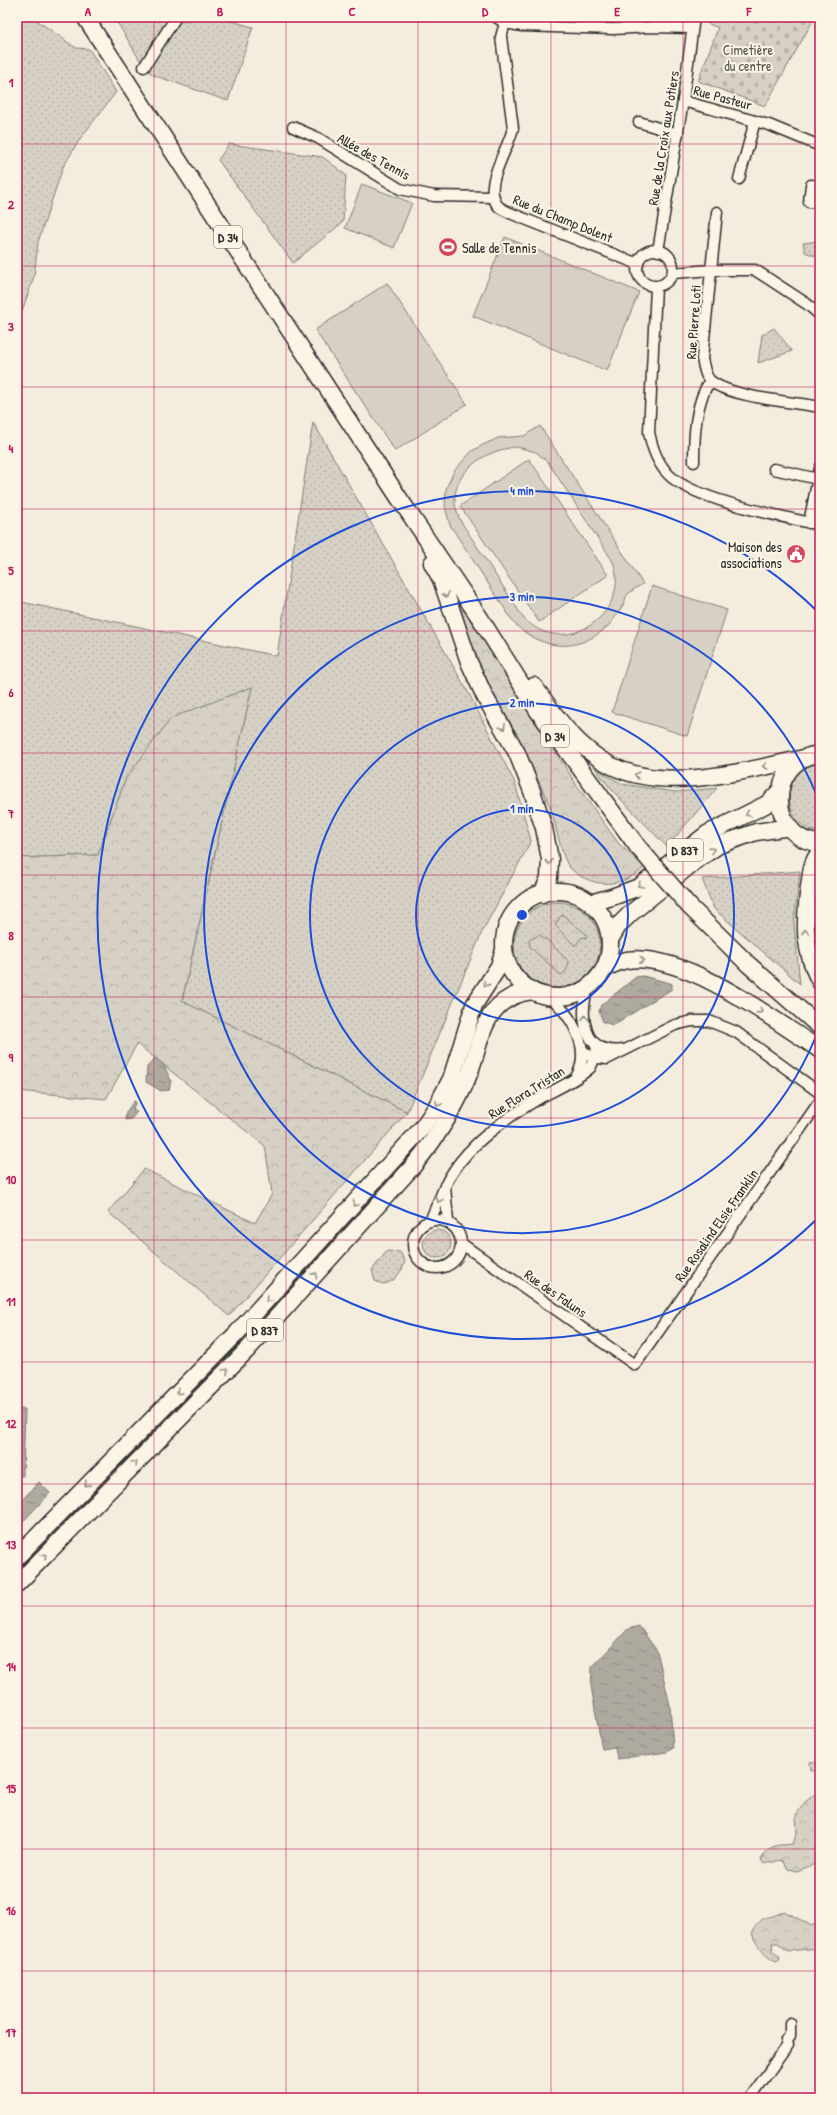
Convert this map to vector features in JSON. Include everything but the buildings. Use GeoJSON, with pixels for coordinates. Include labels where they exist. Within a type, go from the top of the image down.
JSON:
{"type":"FeatureCollection","features":[{"type":"Feature","properties":{"kind":"main road","name":"D 34"},"geometry":{"type":"LineString","coordinates":[[84,17],[399,498],[480,618],[538,712],[638,847],[689,906],[765,980],[820,1027]]}},
{"type":"Feature","properties":{"kind":"main road"},"geometry":{"type":"LineString","coordinates":[[399,498],[420,545],[441,579],[462,645],[476,679],[523,764],[542,822],[550,859],[549,878],[542,894]]}},
{"type":"Feature","properties":{"kind":"main road"},"geometry":{"type":"LineString","coordinates":[[480,618],[521,668],[560,722],[576,739],[602,760],[623,771],[647,778],[678,780],[761,767],[820,754]]}},
{"type":"Feature","properties":{"kind":"main road"},"geometry":{"type":"LineString","coordinates":[[804,758],[787,772],[779,792],[781,811],[790,827],[806,840],[820,843]]}},
{"type":"Feature","properties":{"kind":"main road","name":"D 837"},"geometry":{"type":"LineString","coordinates":[[590,903],[639,887],[707,834],[767,804],[779,792]]}},
{"type":"Feature","properties":{"kind":"main road","name":"D 837"},"geometry":{"type":"LineString","coordinates":[[610,940],[618,926],[630,914],[711,850],[741,836],[772,829],[790,827]]}},
{"type":"Feature","properties":{"kind":"main road"},"geometry":{"type":"LineString","coordinates":[[820,852],[814,860],[812,867],[805,932],[810,956],[820,982]]}},
{"type":"Feature","properties":{"kind":"main road"},"geometry":{"type":"LineString","coordinates":[[564,892],[580,897],[590,903],[604,920],[610,940],[608,958],[598,979],[588,987],[570,996],[550,997],[532,991],[522,984],[513,974],[507,963],[504,950],[506,931],[511,917],[524,903],[542,894],[564,892]]}},
{"type":"Feature","properties":{"kind":"main road","name":"D 837"},"geometry":{"type":"LineString","coordinates":[[17,1556],[236,1334],[422,1128],[444,1093],[457,1062],[474,1005],[499,966],[504,950]]}},
{"type":"Feature","properties":{"kind":"main road"},"geometry":{"type":"LineString","coordinates":[[604,968],[620,962],[637,959],[690,972],[718,984],[820,1050]]}},
{"type":"Feature","properties":{"kind":"main road","name":"D 837"},"geometry":{"type":"LineString","coordinates":[[17,1584],[248,1349],[414,1165],[438,1134],[457,1103],[469,1075],[489,1018],[496,1009],[508,999],[518,994],[532,991]]}},
{"type":"Feature","properties":{"kind":"street"},"geometry":{"type":"LineString","coordinates":[[144,67],[176,17]]}},
{"type":"Feature","properties":{"kind":"street"},"geometry":{"type":"LineString","coordinates":[[496,17],[505,23],[522,26],[612,29],[652,27],[691,28]]}},
{"type":"Feature","properties":{"kind":"street","name":"Rue de la Croix aux Potiers"},"geometry":{"type":"LineString","coordinates":[[658,251],[678,134],[691,28],[694,17]]}},
{"type":"Feature","properties":{"kind":"street","name":"Rue du Champ Dolent"},"geometry":{"type":"LineString","coordinates":[[505,23],[501,37],[513,128],[511,138],[492,182],[494,197],[498,206],[515,216],[638,264]]}},
{"type":"Feature","properties":{"kind":"street","name":"Rue Pasteur"},"geometry":{"type":"LineString","coordinates":[[683,101],[755,121],[820,146]]}},
{"type":"Feature","properties":{"kind":"street"},"geometry":{"type":"LineString","coordinates":[[739,179],[755,121]]}},
{"type":"Feature","properties":{"kind":"street"},"geometry":{"type":"LineString","coordinates":[[639,122],[678,134]]}},
{"type":"Feature","properties":{"kind":"street","name":"Allée des Tennis"},"geometry":{"type":"LineString","coordinates":[[292,127],[318,138],[400,189],[434,196],[494,197]]}},
{"type":"Feature","properties":{"kind":"street"},"geometry":{"type":"LineString","coordinates":[[820,186],[811,185],[809,202],[820,203]]}},
{"type":"Feature","properties":{"kind":"street","name":"Rue Pierre Loti"},"geometry":{"type":"LineString","coordinates":[[710,381],[702,359],[718,212]]}},
{"type":"Feature","properties":{"kind":"street"},"geometry":{"type":"LineString","coordinates":[[658,251],[664,253],[672,261],[673,273],[667,282],[656,287],[645,284],[641,280],[637,269],[640,259],[648,252],[658,251]]}},
{"type":"Feature","properties":{"kind":"street"},"geometry":{"type":"LineString","coordinates":[[673,273],[711,270],[755,270],[807,304],[820,315]]}},
{"type":"Feature","properties":{"kind":"street"},"geometry":{"type":"LineString","coordinates":[[656,287],[649,432],[653,450],[660,464],[670,476],[694,492],[820,526]]}},
{"type":"Feature","properties":{"kind":"street"},"geometry":{"type":"LineString","coordinates":[[694,462],[698,410],[704,391],[710,381],[726,390],[820,407]]}},
{"type":"Feature","properties":{"kind":"street"},"geometry":{"type":"LineString","coordinates":[[809,523],[820,468]]}},
{"type":"Feature","properties":{"kind":"street"},"geometry":{"type":"LineString","coordinates":[[774,469],[818,479]]}},
{"type":"Feature","properties":{"kind":"street"},"geometry":{"type":"LineString","coordinates":[[588,987],[585,1002],[586,1027],[596,1046],[596,1059]]}},
{"type":"Feature","properties":{"kind":"street"},"geometry":{"type":"LineString","coordinates":[[550,997],[568,1016],[582,1050],[582,1066],[576,1077]]}},
{"type":"Feature","properties":{"kind":"street"},"geometry":{"type":"LineString","coordinates":[[582,1050],[596,1059],[607,1060],[675,1025],[692,1021],[709,1021],[736,1032],[820,1093]]}},
{"type":"Feature","properties":{"kind":"street"},"geometry":{"type":"LineString","coordinates":[[596,1046],[609,1051],[625,1050]]}},
{"type":"Feature","properties":{"kind":"street","name":"Rue Flora Tristan"},"geometry":{"type":"LineString","coordinates":[[430,1221],[445,1186],[454,1171],[493,1130],[523,1108],[590,1068],[596,1059]]}},
{"type":"Feature","properties":{"kind":"street","name":"Rue Rosalind Elsie Franklin"},"geometry":{"type":"LineString","coordinates":[[635,1365],[820,1101]]}},
{"type":"Feature","properties":{"kind":"street"},"geometry":{"type":"LineString","coordinates":[[445,1186],[448,1222]]}},
{"type":"Feature","properties":{"kind":"street"},"geometry":{"type":"LineString","coordinates":[[442,1220],[448,1222],[457,1230],[462,1244],[460,1255],[448,1267],[432,1268],[422,1264],[414,1252],[414,1238],[421,1226],[430,1221],[442,1220]]}},
{"type":"Feature","properties":{"kind":"street","name":"Rue des Faluns"},"geometry":{"type":"LineString","coordinates":[[462,1244],[635,1365]]}},
{"type":"Feature","properties":{"kind":"street"},"geometry":{"type":"LineString","coordinates":[[750,2098],[788,2045],[786,2040],[790,2037],[790,2023]]}},
{"type":"Feature","properties":{"kind":"green space"},"geometry":{"type":"Polygon","coordinates":[[[17,17],[32,17],[76,48],[89,49],[116,92],[80,139],[63,167],[38,242],[34,277],[17,325],[17,17]]]}},
{"type":"Feature","properties":{"kind":"green space"},"geometry":{"type":"Polygon","coordinates":[[[114,17],[180,17],[185,21],[190,20],[193,17],[217,17],[253,27],[228,101],[153,75],[144,67],[114,17]]]}},
{"type":"Feature","properties":{"kind":"green space","name":"Cimetière du centre"},"geometry":{"type":"Polygon","coordinates":[[[708,17],[815,17],[765,106],[698,81],[718,28],[707,23],[708,17]]]}},
{"type":"Feature","properties":{"kind":"green space"},"geometry":{"type":"Polygon","coordinates":[[[229,144],[323,157],[346,175],[343,222],[293,263],[218,160],[229,144]]]}},
{"type":"Feature","properties":{"kind":"green space"},"geometry":{"type":"Polygon","coordinates":[[[362,184],[412,203],[394,248],[345,228],[362,184]]]}},
{"type":"Feature","properties":{"kind":"green space"},"geometry":{"type":"Polygon","coordinates":[[[505,237],[639,292],[607,371],[473,316],[505,237]]]}},
{"type":"Feature","properties":{"kind":"green space"},"geometry":{"type":"Polygon","coordinates":[[[820,241],[820,258],[805,252],[803,243],[820,241]]]}},
{"type":"Feature","properties":{"kind":"green space"},"geometry":{"type":"Polygon","coordinates":[[[387,283],[467,404],[395,451],[315,330],[387,283]]]}},
{"type":"Feature","properties":{"kind":"green space"},"geometry":{"type":"Polygon","coordinates":[[[774,328],[792,351],[758,363],[762,335],[774,328]]]}},
{"type":"Feature","properties":{"kind":"green space"},"geometry":{"type":"Polygon","coordinates":[[[313,422],[468,692],[515,783],[531,841],[482,932],[407,1112],[182,1001],[252,687],[126,778],[98,855],[17,858],[17,601],[277,656],[313,422]]]}},
{"type":"Feature","properties":{"kind":"green space"},"geometry":{"type":"Polygon","coordinates":[[[540,426],[643,584],[628,594],[624,604],[609,625],[585,641],[561,645],[548,644],[536,639],[514,623],[450,525],[445,506],[446,489],[454,471],[472,451],[483,445],[498,438],[524,436],[540,426]],[[517,447],[495,452],[484,457],[474,464],[459,481],[455,504],[460,520],[524,619],[545,632],[554,634],[568,634],[582,630],[594,623],[604,613],[616,588],[616,574],[612,560],[548,462],[536,452],[517,447]]]}},
{"type":"Feature","properties":{"kind":"green space"},"geometry":{"type":"Polygon","coordinates":[[[529,459],[608,575],[539,622],[460,506],[529,459]]]}},
{"type":"Feature","properties":{"kind":"green space"},"geometry":{"type":"Polygon","coordinates":[[[652,586],[727,610],[687,736],[612,712],[652,586]]]}},
{"type":"Feature","properties":{"kind":"green space"},"geometry":{"type":"Polygon","coordinates":[[[460,609],[465,612],[576,784],[619,844],[645,867],[636,874],[618,882],[599,883],[580,876],[567,864],[549,804],[525,753],[483,675],[469,643],[460,609]]]}},
{"type":"Feature","properties":{"kind":"green space"},"geometry":{"type":"Polygon","coordinates":[[[252,687],[182,1001],[407,1112],[229,1316],[108,1212],[144,1169],[255,1223],[272,1194],[265,1146],[137,1044],[106,1099],[17,1091],[17,858],[98,855],[126,778],[171,718],[252,687]]]}},
{"type":"Feature","properties":{"kind":"green space"},"geometry":{"type":"Polygon","coordinates":[[[820,763],[820,833],[807,828],[797,820],[791,809],[789,797],[791,785],[797,775],[807,767],[820,763]]]}},
{"type":"Feature","properties":{"kind":"green space"},"geometry":{"type":"Polygon","coordinates":[[[595,768],[622,784],[676,792],[717,788],[667,847],[610,788],[595,768]]]}},
{"type":"Feature","properties":{"kind":"green space"},"geometry":{"type":"Polygon","coordinates":[[[800,871],[794,923],[800,984],[714,909],[702,879],[800,871]]]}},
{"type":"Feature","properties":{"kind":"green space"},"geometry":{"type":"Polygon","coordinates":[[[557,902],[573,905],[581,909],[593,921],[597,929],[600,945],[597,961],[593,969],[581,981],[573,985],[557,988],[541,985],[533,981],[521,969],[517,961],[514,945],[517,929],[521,921],[533,909],[541,905],[557,902]]]}},
{"type":"Feature","properties":{"kind":"green space"},"geometry":{"type":"Polygon","coordinates":[[[563,915],[587,935],[586,937],[581,938],[576,945],[574,945],[555,925],[563,915]]]}},
{"type":"Feature","properties":{"kind":"green space"},"geometry":{"type":"Polygon","coordinates":[[[539,935],[547,940],[569,962],[566,971],[561,975],[530,947],[529,940],[539,935]]]}},
{"type":"Feature","properties":{"kind":"green space"},"geometry":{"type":"Polygon","coordinates":[[[437,1230],[447,1234],[451,1244],[447,1254],[437,1258],[427,1254],[423,1244],[427,1234],[437,1230]]]}},
{"type":"Feature","properties":{"kind":"green space"},"geometry":{"type":"Polygon","coordinates":[[[387,1251],[400,1252],[405,1261],[397,1276],[390,1282],[383,1284],[375,1281],[372,1270],[387,1251]]]}},
{"type":"Feature","properties":{"kind":"green space"},"geometry":{"type":"Polygon","coordinates":[[[820,1761],[820,1770],[811,1771],[810,1762],[820,1761]]]}},
{"type":"Feature","properties":{"kind":"green space"},"geometry":{"type":"Polygon","coordinates":[[[814,1795],[820,1795],[820,1862],[797,1871],[788,1869],[781,1860],[764,1864],[761,1860],[771,1848],[778,1845],[793,1844],[797,1832],[796,1815],[805,1802],[814,1795]]]}},
{"type":"Feature","properties":{"kind":"green space"},"geometry":{"type":"Polygon","coordinates":[[[784,1911],[812,1926],[817,1922],[820,1923],[820,1948],[788,1951],[778,1943],[772,1943],[773,1952],[779,1956],[780,1960],[776,1962],[761,1950],[752,1932],[763,1919],[784,1911]]]}},
{"type":"Feature","properties":{"kind":"water"},"geometry":{"type":"Polygon","coordinates":[[[643,976],[670,983],[672,984],[672,989],[613,1025],[603,1022],[599,1011],[601,1005],[636,977],[643,976]]]}},
{"type":"Feature","properties":{"kind":"water"},"geometry":{"type":"Polygon","coordinates":[[[155,1058],[163,1064],[171,1080],[169,1090],[161,1091],[146,1082],[147,1067],[155,1058]]]}},
{"type":"Feature","properties":{"kind":"water"},"geometry":{"type":"Polygon","coordinates":[[[134,1101],[136,1102],[133,1108],[137,1112],[131,1119],[125,1120],[126,1112],[134,1101]]]}},
{"type":"Feature","properties":{"kind":"water"},"geometry":{"type":"Polygon","coordinates":[[[17,1409],[25,1409],[23,1476],[17,1476],[17,1409]]]}},
{"type":"Feature","properties":{"kind":"water"},"geometry":{"type":"Polygon","coordinates":[[[39,1482],[50,1493],[17,1528],[17,1505],[39,1482]]]}},
{"type":"Feature","properties":{"kind":"water"},"geometry":{"type":"Polygon","coordinates":[[[639,1626],[657,1651],[670,1705],[673,1748],[667,1752],[617,1759],[615,1747],[602,1749],[591,1686],[592,1667],[628,1629],[639,1626]]]}},
{"type":"Feature","properties":{"kind":"place","name":"Salle de Tennis"},"geometry":{"type":"Point","coordinates":[448,247]}},
{"type":"Feature","properties":{"kind":"place","name":"Maison des associations"},"geometry":{"type":"Point","coordinates":[796,554]}}]}
